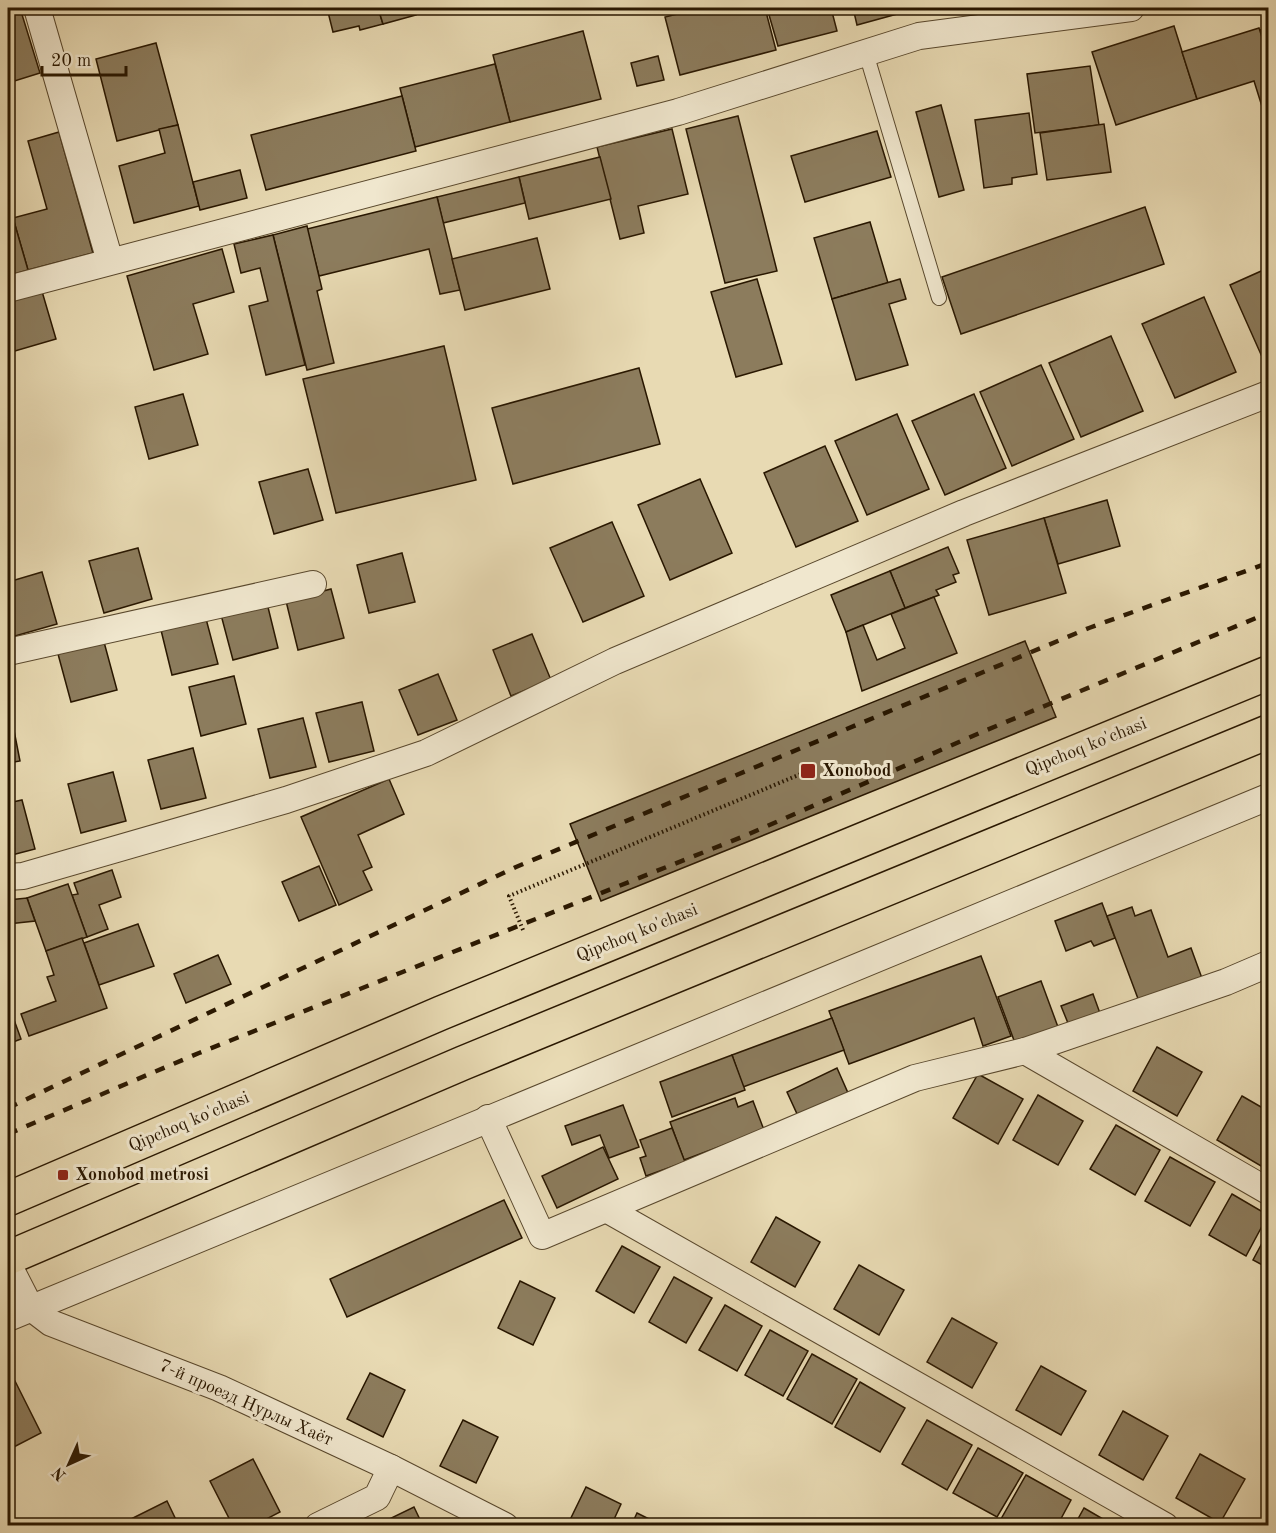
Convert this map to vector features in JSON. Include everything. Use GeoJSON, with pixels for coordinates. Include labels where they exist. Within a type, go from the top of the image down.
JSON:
{"type":"FeatureCollection","features":[{"type":"Feature","properties":{"kind":"main road","name":"Qipchoq ko'chasi"},"geometry":{"type":"LineString","coordinates":[[8,1199],[441,1013],[1269,673]]}},
{"type":"Feature","properties":{"kind":"main road"},"geometry":{"type":"LineString","coordinates":[[8,1258],[474,1058],[1269,732]]}},
{"type":"Feature","properties":{"kind":"street"},"geometry":{"type":"LineString","coordinates":[[37,8],[110,261]]}},
{"type":"Feature","properties":{"kind":"street"},"geometry":{"type":"LineString","coordinates":[[8,290],[110,261],[678,112],[919,36],[1131,8]]}},
{"type":"Feature","properties":{"kind":"street"},"geometry":{"type":"LineString","coordinates":[[8,877],[22,876],[286,800],[426,753],[615,661],[964,513],[1269,394]]}},
{"type":"Feature","properties":{"kind":"street"},"geometry":{"type":"LineString","coordinates":[[8,652],[313,584]]}},
{"type":"Feature","properties":{"kind":"street"},"geometry":{"type":"LineString","coordinates":[[19,1312],[1269,797]]}},
{"type":"Feature","properties":{"kind":"street"},"geometry":{"type":"LineString","coordinates":[[488,1118],[542,1236],[608,1210],[915,1078],[1025,1051],[1226,982],[1269,964]]}},
{"type":"Feature","properties":{"kind":"street"},"geometry":{"type":"LineString","coordinates":[[1025,1051],[1269,1191]]}},
{"type":"Feature","properties":{"kind":"street"},"geometry":{"type":"LineString","coordinates":[[608,1210],[1165,1526]]}},
{"type":"Feature","properties":{"kind":"street","name":"7-й проезд Нурлы Хаёт"},"geometry":{"type":"LineString","coordinates":[[8,1264],[19,1312],[219,1388],[391,1468],[505,1526]]}},
{"type":"Feature","properties":{"kind":"street"},"geometry":{"type":"LineString","coordinates":[[318,1526],[378,1497],[391,1468]]}},
{"type":"Feature","properties":{"kind":"lane"},"geometry":{"type":"LineString","coordinates":[[866,53],[939,298]]}},
{"type":"Feature","properties":{"kind":"path"},"geometry":{"type":"LineString","coordinates":[[523,930],[509,896],[808,771]]}},
{"type":"Feature","properties":{"kind":"building"},"geometry":{"type":"Polygon","coordinates":[[[8,8],[20,8],[40,73],[8,83],[8,8]]]}},
{"type":"Feature","properties":{"kind":"building"},"geometry":{"type":"Polygon","coordinates":[[[327,8],[378,8],[383,24],[360,30],[359,26],[333,32],[327,8]]]}},
{"type":"Feature","properties":{"kind":"building"},"geometry":{"type":"Polygon","coordinates":[[[378,8],[414,8],[416,15],[383,24],[378,8]]]}},
{"type":"Feature","properties":{"kind":"building"},"geometry":{"type":"Polygon","coordinates":[[[702,8],[765,8],[776,50],[680,75],[665,17],[702,8]]]}},
{"type":"Feature","properties":{"kind":"building"},"geometry":{"type":"Polygon","coordinates":[[[767,8],[831,8],[837,31],[778,46],[767,8]]]}},
{"type":"Feature","properties":{"kind":"building"},"geometry":{"type":"Polygon","coordinates":[[[853,8],[899,8],[901,13],[857,25],[853,8]]]}},
{"type":"Feature","properties":{"kind":"building"},"geometry":{"type":"Polygon","coordinates":[[[1174,26],[1197,99],[1116,125],[1092,52],[1174,26]]]}},
{"type":"Feature","properties":{"kind":"building"},"geometry":{"type":"Polygon","coordinates":[[[1268,27],[1268,53],[1260,30],[1268,27]]]}},
{"type":"Feature","properties":{"kind":"building"},"geometry":{"type":"Polygon","coordinates":[[[1259,28],[1268,56],[1268,115],[1265,116],[1254,81],[1197,99],[1182,52],[1259,28]]]}},
{"type":"Feature","properties":{"kind":"building"},"geometry":{"type":"Polygon","coordinates":[[[583,31],[601,99],[510,122],[493,55],[583,31]]]}},
{"type":"Feature","properties":{"kind":"building"},"geometry":{"type":"Polygon","coordinates":[[[156,43],[178,125],[117,141],[96,59],[156,43]]]}},
{"type":"Feature","properties":{"kind":"building"},"geometry":{"type":"Polygon","coordinates":[[[658,56],[664,80],[637,86],[631,63],[658,56]]]}},
{"type":"Feature","properties":{"kind":"building"},"geometry":{"type":"Polygon","coordinates":[[[495,64],[510,122],[415,147],[400,88],[495,64]]]}},
{"type":"Feature","properties":{"kind":"building"},"geometry":{"type":"Polygon","coordinates":[[[1090,66],[1099,125],[1035,133],[1027,74],[1090,66]]]}},
{"type":"Feature","properties":{"kind":"building"},"geometry":{"type":"Polygon","coordinates":[[[402,96],[416,151],[266,190],[251,135],[402,96]]]}},
{"type":"Feature","properties":{"kind":"building"},"geometry":{"type":"Polygon","coordinates":[[[941,105],[964,190],[939,197],[916,112],[941,105]]]}},
{"type":"Feature","properties":{"kind":"building"},"geometry":{"type":"Polygon","coordinates":[[[1029,113],[1037,174],[1012,178],[1012,184],[984,188],[975,120],[1029,113]]]}},
{"type":"Feature","properties":{"kind":"building"},"geometry":{"type":"Polygon","coordinates":[[[738,116],[777,271],[725,283],[686,129],[738,116]]]}},
{"type":"Feature","properties":{"kind":"building"},"geometry":{"type":"Polygon","coordinates":[[[1104,124],[1111,172],[1047,180],[1040,133],[1104,124]]]}},
{"type":"Feature","properties":{"kind":"building"},"geometry":{"type":"Polygon","coordinates":[[[178,125],[199,206],[134,223],[119,166],[165,153],[159,129],[178,125]]]}},
{"type":"Feature","properties":{"kind":"building"},"geometry":{"type":"Polygon","coordinates":[[[672,129],[688,194],[638,206],[644,233],[620,239],[597,147],[672,129]]]}},
{"type":"Feature","properties":{"kind":"building"},"geometry":{"type":"Polygon","coordinates":[[[877,131],[891,177],[805,202],[791,156],[877,131]]]}},
{"type":"Feature","properties":{"kind":"building"},"geometry":{"type":"Polygon","coordinates":[[[59,132],[93,253],[28,270],[13,218],[47,209],[28,141],[59,132]]]}},
{"type":"Feature","properties":{"kind":"building"},"geometry":{"type":"Polygon","coordinates":[[[600,157],[611,199],[529,219],[519,177],[600,157]]]}},
{"type":"Feature","properties":{"kind":"building"},"geometry":{"type":"Polygon","coordinates":[[[240,170],[247,198],[200,210],[193,182],[240,170]]]}},
{"type":"Feature","properties":{"kind":"building"},"geometry":{"type":"Polygon","coordinates":[[[519,177],[525,203],[443,223],[437,197],[519,177]]]}},
{"type":"Feature","properties":{"kind":"building"},"geometry":{"type":"Polygon","coordinates":[[[437,197],[460,290],[440,294],[429,249],[319,276],[307,229],[437,197]]]}},
{"type":"Feature","properties":{"kind":"building"},"geometry":{"type":"Polygon","coordinates":[[[1145,207],[1164,264],[961,334],[942,277],[1145,207]]]}},
{"type":"Feature","properties":{"kind":"building"},"geometry":{"type":"Polygon","coordinates":[[[13,218],[28,270],[8,276],[8,219],[13,218]]]}},
{"type":"Feature","properties":{"kind":"building"},"geometry":{"type":"Polygon","coordinates":[[[870,222],[888,283],[832,299],[814,238],[870,222]]]}},
{"type":"Feature","properties":{"kind":"building"},"geometry":{"type":"Polygon","coordinates":[[[307,226],[322,289],[317,291],[334,363],[307,370],[273,235],[307,226]]]}},
{"type":"Feature","properties":{"kind":"building"},"geometry":{"type":"Polygon","coordinates":[[[273,235],[305,365],[266,375],[249,306],[268,301],[260,268],[241,273],[234,244],[273,235]]]}},
{"type":"Feature","properties":{"kind":"building"},"geometry":{"type":"Polygon","coordinates":[[[537,238],[550,289],[465,310],[452,259],[537,238]]]}},
{"type":"Feature","properties":{"kind":"building"},"geometry":{"type":"Polygon","coordinates":[[[222,249],[234,292],[193,304],[208,354],[154,370],[127,276],[222,249]]]}},
{"type":"Feature","properties":{"kind":"building"},"geometry":{"type":"Polygon","coordinates":[[[1268,268],[1268,356],[1263,359],[1230,285],[1268,268]]]}},
{"type":"Feature","properties":{"kind":"building"},"geometry":{"type":"Polygon","coordinates":[[[757,279],[782,364],[736,377],[711,292],[757,279]]]}},
{"type":"Feature","properties":{"kind":"building"},"geometry":{"type":"Polygon","coordinates":[[[900,279],[906,299],[889,304],[908,365],[856,380],[832,299],[900,279]]]}},
{"type":"Feature","properties":{"kind":"building"},"geometry":{"type":"Polygon","coordinates":[[[41,288],[56,339],[8,353],[8,297],[41,288]]]}},
{"type":"Feature","properties":{"kind":"building"},"geometry":{"type":"Polygon","coordinates":[[[1204,297],[1236,372],[1175,398],[1142,324],[1204,297]]]}},
{"type":"Feature","properties":{"kind":"building"},"geometry":{"type":"Polygon","coordinates":[[[1111,336],[1143,411],[1081,437],[1049,363],[1111,336]]]}},
{"type":"Feature","properties":{"kind":"building"},"geometry":{"type":"Polygon","coordinates":[[[444,346],[476,480],[336,513],[303,379],[444,346]]]}},
{"type":"Feature","properties":{"kind":"building"},"geometry":{"type":"Polygon","coordinates":[[[1041,365],[1074,439],[1012,466],[980,392],[1041,365]]]}},
{"type":"Feature","properties":{"kind":"building"},"geometry":{"type":"Polygon","coordinates":[[[639,368],[660,444],[513,484],[492,408],[639,368]]]}},
{"type":"Feature","properties":{"kind":"building"},"geometry":{"type":"Polygon","coordinates":[[[183,394],[198,445],[149,459],[135,407],[183,394]]]}},
{"type":"Feature","properties":{"kind":"building"},"geometry":{"type":"Polygon","coordinates":[[[974,394],[1006,468],[945,495],[912,421],[974,394]]]}},
{"type":"Feature","properties":{"kind":"building"},"geometry":{"type":"Polygon","coordinates":[[[897,414],[929,489],[867,515],[835,441],[897,414]]]}},
{"type":"Feature","properties":{"kind":"building"},"geometry":{"type":"Polygon","coordinates":[[[825,446],[858,521],[796,547],[764,473],[825,446]]]}},
{"type":"Feature","properties":{"kind":"building"},"geometry":{"type":"Polygon","coordinates":[[[308,469],[323,520],[274,534],[259,482],[308,469]]]}},
{"type":"Feature","properties":{"kind":"building"},"geometry":{"type":"Polygon","coordinates":[[[700,479],[732,553],[670,580],[638,505],[700,479]]]}},
{"type":"Feature","properties":{"kind":"building"},"geometry":{"type":"Polygon","coordinates":[[[1107,500],[1120,546],[1058,564],[1044,518],[1107,500]]]}},
{"type":"Feature","properties":{"kind":"building"},"geometry":{"type":"Polygon","coordinates":[[[1044,518],[1066,593],[989,615],[967,540],[1044,518]]]}},
{"type":"Feature","properties":{"kind":"building"},"geometry":{"type":"Polygon","coordinates":[[[612,522],[644,596],[583,622],[550,548],[612,522]]]}},
{"type":"Feature","properties":{"kind":"building"},"geometry":{"type":"Polygon","coordinates":[[[948,547],[959,573],[953,575],[956,582],[936,590],[939,595],[905,608],[890,571],[948,547]]]}},
{"type":"Feature","properties":{"kind":"building"},"geometry":{"type":"Polygon","coordinates":[[[138,548],[152,599],[104,613],[89,561],[138,548]]]}},
{"type":"Feature","properties":{"kind":"building"},"geometry":{"type":"Polygon","coordinates":[[[402,553],[415,602],[369,613],[357,565],[402,553]]]}},
{"type":"Feature","properties":{"kind":"building"},"geometry":{"type":"Polygon","coordinates":[[[890,571],[905,608],[846,632],[831,595],[890,571]]]}},
{"type":"Feature","properties":{"kind":"building"},"geometry":{"type":"Polygon","coordinates":[[[42,572],[57,624],[8,638],[8,582],[42,572]]]}},
{"type":"Feature","properties":{"kind":"building"},"geometry":{"type":"Polygon","coordinates":[[[331,589],[344,638],[298,650],[286,601],[331,589]]]}},
{"type":"Feature","properties":{"kind":"building"},"geometry":{"type":"Polygon","coordinates":[[[934,597],[957,653],[862,691],[846,632],[863,625],[877,660],[905,648],[891,614],[934,597]]]}},
{"type":"Feature","properties":{"kind":"building"},"geometry":{"type":"Polygon","coordinates":[[[266,599],[278,648],[233,660],[220,611],[266,599]]]}},
{"type":"Feature","properties":{"kind":"building"},"geometry":{"type":"Polygon","coordinates":[[[205,615],[218,664],[172,675],[160,626],[205,615]]]}},
{"type":"Feature","properties":{"kind":"building"},"geometry":{"type":"Polygon","coordinates":[[[532,634],[551,680],[511,696],[493,650],[532,634]]]}},
{"type":"Feature","properties":{"kind":"building"},"geometry":{"type":"Polygon","coordinates":[[[1025,641],[1056,717],[601,901],[570,824],[1025,641]]]}},
{"type":"Feature","properties":{"kind":"building"},"geometry":{"type":"Polygon","coordinates":[[[104,642],[117,690],[71,702],[58,654],[104,642]]]}},
{"type":"Feature","properties":{"kind":"building"},"geometry":{"type":"Polygon","coordinates":[[[438,674],[457,720],[418,735],[399,690],[438,674]]]}},
{"type":"Feature","properties":{"kind":"building"},"geometry":{"type":"Polygon","coordinates":[[[234,676],[246,724],[201,736],[189,687],[234,676]]]}},
{"type":"Feature","properties":{"kind":"building"},"geometry":{"type":"Polygon","coordinates":[[[8,700],[20,761],[8,763],[8,700]]]}},
{"type":"Feature","properties":{"kind":"building"},"geometry":{"type":"Polygon","coordinates":[[[362,702],[374,751],[329,762],[316,713],[362,702]]]}},
{"type":"Feature","properties":{"kind":"building"},"geometry":{"type":"Polygon","coordinates":[[[303,718],[316,767],[270,778],[258,729],[303,718]]]}},
{"type":"Feature","properties":{"kind":"building"},"geometry":{"type":"Polygon","coordinates":[[[193,748],[206,798],[161,809],[148,760],[193,748]]]}},
{"type":"Feature","properties":{"kind":"building"},"geometry":{"type":"Polygon","coordinates":[[[113,772],[126,821],[81,833],[68,784],[113,772]]]}},
{"type":"Feature","properties":{"kind":"building"},"geometry":{"type":"Polygon","coordinates":[[[389,779],[404,814],[358,835],[372,867],[363,871],[372,890],[339,905],[301,817],[389,779]]]}},
{"type":"Feature","properties":{"kind":"building"},"geometry":{"type":"Polygon","coordinates":[[[22,800],[35,849],[8,856],[8,803],[22,800]]]}},
{"type":"Feature","properties":{"kind":"building"},"geometry":{"type":"Polygon","coordinates":[[[319,866],[336,905],[299,921],[282,882],[319,866]]]}},
{"type":"Feature","properties":{"kind":"building"},"geometry":{"type":"Polygon","coordinates":[[[112,870],[121,897],[99,905],[108,929],[87,937],[72,895],[78,894],[74,883],[112,870]]]}},
{"type":"Feature","properties":{"kind":"building"},"geometry":{"type":"Polygon","coordinates":[[[68,884],[87,937],[46,951],[27,898],[68,884]]]}},
{"type":"Feature","properties":{"kind":"building"},"geometry":{"type":"Polygon","coordinates":[[[27,898],[35,921],[8,924],[8,900],[27,898]]]}},
{"type":"Feature","properties":{"kind":"building"},"geometry":{"type":"Polygon","coordinates":[[[1102,903],[1115,938],[1094,946],[1091,941],[1066,951],[1055,921],[1102,903]]]}},
{"type":"Feature","properties":{"kind":"building"},"geometry":{"type":"Polygon","coordinates":[[[1132,907],[1135,916],[1151,910],[1168,957],[1191,948],[1203,981],[1140,1004],[1107,916],[1132,907]]]}},
{"type":"Feature","properties":{"kind":"building"},"geometry":{"type":"Polygon","coordinates":[[[138,924],[154,966],[99,985],[84,943],[138,924]]]}},
{"type":"Feature","properties":{"kind":"building"},"geometry":{"type":"Polygon","coordinates":[[[82,938],[107,1008],[29,1036],[21,1014],[56,1001],[47,977],[54,975],[46,951],[82,938]]]}},
{"type":"Feature","properties":{"kind":"building"},"geometry":{"type":"Polygon","coordinates":[[[218,955],[231,984],[186,1003],[174,974],[218,955]]]}},
{"type":"Feature","properties":{"kind":"building"},"geometry":{"type":"Polygon","coordinates":[[[981,956],[1011,1036],[983,1046],[974,1018],[849,1064],[829,1011],[981,956]]]}},
{"type":"Feature","properties":{"kind":"building"},"geometry":{"type":"Polygon","coordinates":[[[1041,981],[1058,1027],[1015,1043],[998,997],[1041,981]]]}},
{"type":"Feature","properties":{"kind":"building"},"geometry":{"type":"Polygon","coordinates":[[[1093,994],[1101,1016],[1070,1028],[1061,1006],[1093,994]]]}},
{"type":"Feature","properties":{"kind":"building"},"geometry":{"type":"Polygon","coordinates":[[[13,1017],[21,1039],[8,1044],[8,1019],[13,1017]]]}},
{"type":"Feature","properties":{"kind":"building"},"geometry":{"type":"Polygon","coordinates":[[[832,1018],[844,1050],[743,1087],[732,1055],[832,1018]]]}},
{"type":"Feature","properties":{"kind":"building"},"geometry":{"type":"Polygon","coordinates":[[[1157,1047],[1202,1072],[1177,1116],[1133,1091],[1157,1047]]]}},
{"type":"Feature","properties":{"kind":"building"},"geometry":{"type":"Polygon","coordinates":[[[732,1055],[745,1090],[672,1117],[660,1082],[732,1055]]]}},
{"type":"Feature","properties":{"kind":"building"},"geometry":{"type":"Polygon","coordinates":[[[837,1068],[848,1093],[798,1116],[787,1092],[837,1068]]]}},
{"type":"Feature","properties":{"kind":"building"},"geometry":{"type":"Polygon","coordinates":[[[978,1074],[1023,1099],[998,1144],[953,1118],[978,1074]]]}},
{"type":"Feature","properties":{"kind":"building"},"geometry":{"type":"Polygon","coordinates":[[[1038,1095],[1083,1121],[1058,1165],[1013,1140],[1038,1095]]]}},
{"type":"Feature","properties":{"kind":"building"},"geometry":{"type":"Polygon","coordinates":[[[1242,1096],[1268,1111],[1268,1153],[1261,1166],[1217,1140],[1242,1096]]]}},
{"type":"Feature","properties":{"kind":"building"},"geometry":{"type":"Polygon","coordinates":[[[735,1098],[738,1107],[753,1101],[764,1130],[684,1160],[670,1122],[735,1098]]]}},
{"type":"Feature","properties":{"kind":"building"},"geometry":{"type":"Polygon","coordinates":[[[623,1105],[639,1147],[609,1158],[600,1135],[572,1145],[565,1126],[623,1105]]]}},
{"type":"Feature","properties":{"kind":"building"},"geometry":{"type":"Polygon","coordinates":[[[1116,1125],[1160,1150],[1135,1195],[1090,1169],[1116,1125]]]}},
{"type":"Feature","properties":{"kind":"building"},"geometry":{"type":"Polygon","coordinates":[[[672,1128],[685,1162],[646,1176],[640,1158],[646,1156],[640,1140],[672,1128]]]}},
{"type":"Feature","properties":{"kind":"building"},"geometry":{"type":"Polygon","coordinates":[[[603,1147],[618,1179],[557,1208],[542,1176],[603,1147]]]}},
{"type":"Feature","properties":{"kind":"building"},"geometry":{"type":"Polygon","coordinates":[[[1170,1157],[1215,1182],[1190,1226],[1145,1201],[1170,1157]]]}},
{"type":"Feature","properties":{"kind":"building"},"geometry":{"type":"Polygon","coordinates":[[[1232,1194],[1268,1215],[1246,1256],[1209,1235],[1232,1194]]]}},
{"type":"Feature","properties":{"kind":"building"},"geometry":{"type":"Polygon","coordinates":[[[504,1200],[522,1238],[347,1317],[330,1279],[504,1200]]]}},
{"type":"Feature","properties":{"kind":"building"},"geometry":{"type":"Polygon","coordinates":[[[776,1217],[820,1242],[795,1287],[751,1262],[776,1217]]]}},
{"type":"Feature","properties":{"kind":"building"},"geometry":{"type":"Polygon","coordinates":[[[1268,1232],[1268,1268],[1253,1260],[1268,1232]]]}},
{"type":"Feature","properties":{"kind":"building"},"geometry":{"type":"Polygon","coordinates":[[[622,1246],[660,1267],[634,1313],[596,1291],[622,1246]]]}},
{"type":"Feature","properties":{"kind":"building"},"geometry":{"type":"Polygon","coordinates":[[[859,1265],[904,1290],[879,1335],[834,1309],[859,1265]]]}},
{"type":"Feature","properties":{"kind":"building"},"geometry":{"type":"Polygon","coordinates":[[[674,1277],[712,1298],[686,1343],[649,1322],[674,1277]]]}},
{"type":"Feature","properties":{"kind":"building"},"geometry":{"type":"Polygon","coordinates":[[[520,1281],[555,1298],[533,1345],[498,1328],[520,1281]]]}},
{"type":"Feature","properties":{"kind":"building"},"geometry":{"type":"Polygon","coordinates":[[[725,1305],[762,1326],[737,1371],[699,1350],[725,1305]]]}},
{"type":"Feature","properties":{"kind":"building"},"geometry":{"type":"Polygon","coordinates":[[[952,1318],[997,1343],[972,1388],[927,1362],[952,1318]]]}},
{"type":"Feature","properties":{"kind":"building"},"geometry":{"type":"Polygon","coordinates":[[[770,1330],[808,1351],[783,1396],[745,1375],[770,1330]]]}},
{"type":"Feature","properties":{"kind":"building"},"geometry":{"type":"Polygon","coordinates":[[[812,1354],[857,1379],[832,1424],[787,1399],[812,1354]]]}},
{"type":"Feature","properties":{"kind":"building"},"geometry":{"type":"Polygon","coordinates":[[[1041,1366],[1086,1391],[1061,1435],[1016,1410],[1041,1366]]]}},
{"type":"Feature","properties":{"kind":"building"},"geometry":{"type":"Polygon","coordinates":[[[370,1373],[405,1390],[383,1437],[347,1419],[370,1373]]]}},
{"type":"Feature","properties":{"kind":"building"},"geometry":{"type":"Polygon","coordinates":[[[15,1381],[41,1433],[8,1450],[8,1384],[15,1381]]]}},
{"type":"Feature","properties":{"kind":"building"},"geometry":{"type":"Polygon","coordinates":[[[860,1382],[905,1408],[880,1452],[835,1427],[860,1382]]]}},
{"type":"Feature","properties":{"kind":"building"},"geometry":{"type":"Polygon","coordinates":[[[1123,1411],[1168,1436],[1143,1480],[1099,1455],[1123,1411]]]}},
{"type":"Feature","properties":{"kind":"building"},"geometry":{"type":"Polygon","coordinates":[[[463,1420],[498,1437],[476,1483],[440,1466],[463,1420]]]}},
{"type":"Feature","properties":{"kind":"building"},"geometry":{"type":"Polygon","coordinates":[[[927,1420],[972,1445],[947,1490],[902,1464],[927,1420]]]}},
{"type":"Feature","properties":{"kind":"building"},"geometry":{"type":"Polygon","coordinates":[[[978,1448],[1023,1473],[997,1517],[953,1493],[978,1448]]]}},
{"type":"Feature","properties":{"kind":"building"},"geometry":{"type":"Polygon","coordinates":[[[1200,1454],[1245,1479],[1220,1523],[1176,1498],[1200,1454]]]}},
{"type":"Feature","properties":{"kind":"building"},"geometry":{"type":"Polygon","coordinates":[[[253,1459],[280,1512],[253,1526],[233,1526],[210,1481],[253,1459]]]}},
{"type":"Feature","properties":{"kind":"building"},"geometry":{"type":"Polygon","coordinates":[[[1026,1475],[1071,1500],[1057,1526],[1012,1526],[1001,1519],[1026,1475]]]}},
{"type":"Feature","properties":{"kind":"building"},"geometry":{"type":"Polygon","coordinates":[[[586,1487],[621,1504],[611,1526],[567,1526],[586,1487]]]}},
{"type":"Feature","properties":{"kind":"building"},"geometry":{"type":"Polygon","coordinates":[[[167,1501],[179,1526],[126,1526],[125,1522],[167,1501]]]}},
{"type":"Feature","properties":{"kind":"building"},"geometry":{"type":"Polygon","coordinates":[[[414,1507],[423,1526],[387,1526],[385,1521],[414,1507]]]}},
{"type":"Feature","properties":{"kind":"building"},"geometry":{"type":"Polygon","coordinates":[[[1084,1508],[1115,1526],[1074,1526],[1084,1508]]]}},
{"type":"Feature","properties":{"kind":"building"},"geometry":{"type":"Polygon","coordinates":[[[637,1513],[663,1526],[631,1526],[637,1513]]]}},
{"type":"Feature","properties":{"kind":"railway"},"geometry":{"type":"LineString","coordinates":[[8,1108],[516,867],[1089,628],[1268,563]]}},
{"type":"Feature","properties":{"kind":"railway"},"geometry":{"type":"LineString","coordinates":[[8,1134],[199,1053],[742,837],[982,732],[1268,613]]}},
{"type":"Feature","properties":{"kind":"place","name":"Xonobod"},"geometry":{"type":"Point","coordinates":[808,771]}},
{"type":"Feature","properties":{"kind":"place","name":"Xonobod metrosi"},"geometry":{"type":"Point","coordinates":[63,1175]}}]}
